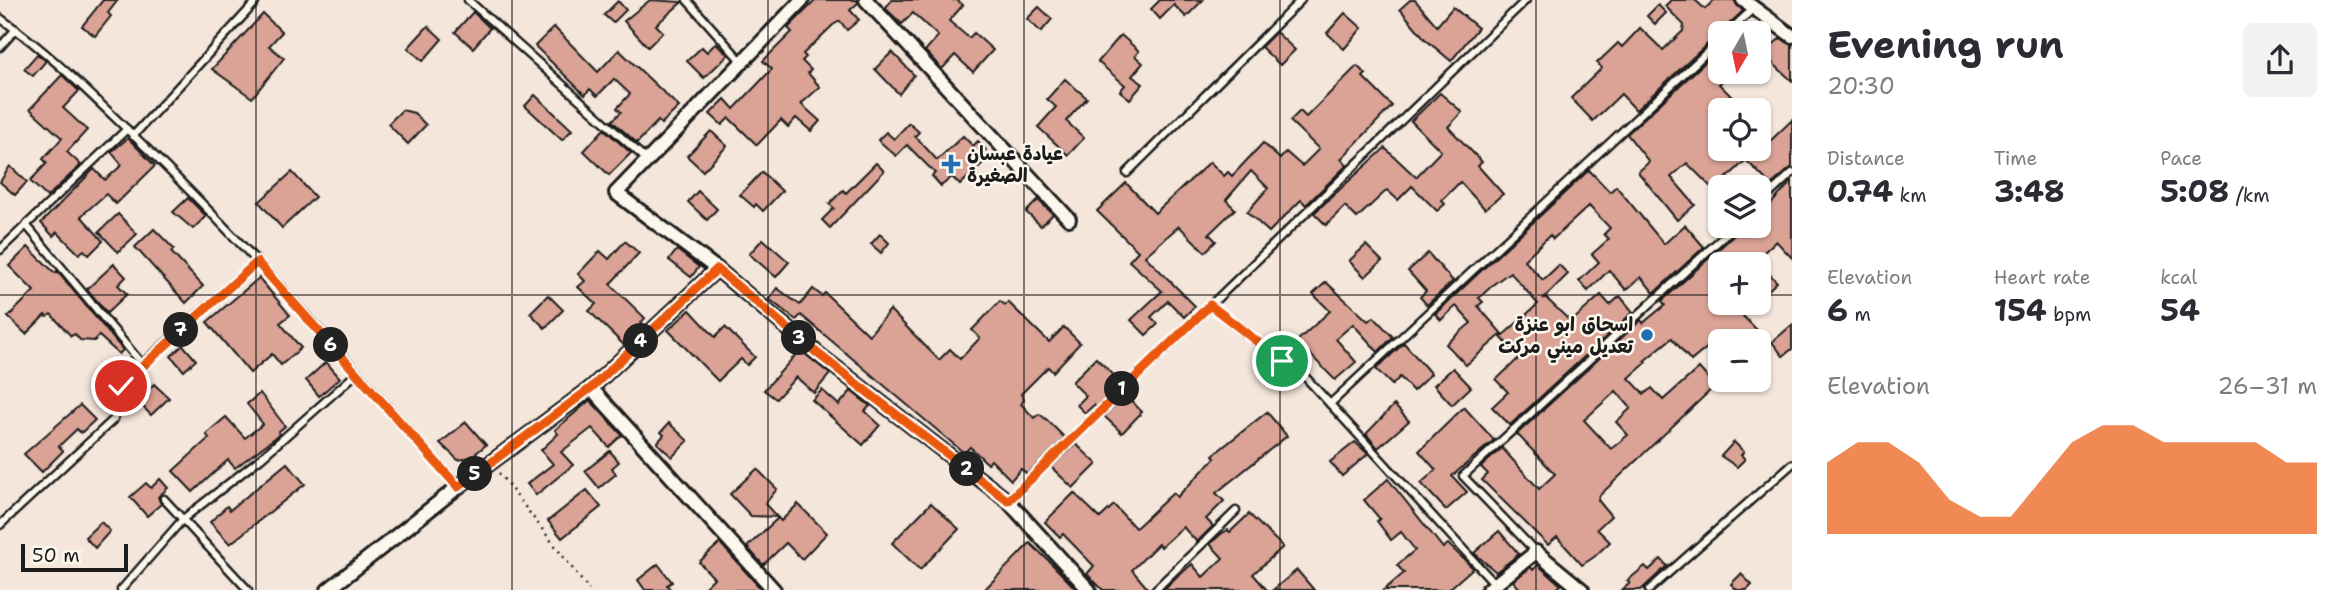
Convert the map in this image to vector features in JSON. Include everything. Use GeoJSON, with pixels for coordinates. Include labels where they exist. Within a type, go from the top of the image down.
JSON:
{"type":"FeatureCollection","features":[{"type":"Feature","properties":{"kind":"street"},"geometry":{"type":"LineString","coordinates":[[802,0],[616,193],[717,269],[817,353],[1008,501],[1089,590]]}},
{"type":"Feature","properties":{"kind":"street"},"geometry":{"type":"LineString","coordinates":[[875,3],[1069,219]]}},
{"type":"Feature","properties":{"kind":"street"},"geometry":{"type":"LineString","coordinates":[[1748,4],[1792,36]]}},
{"type":"Feature","properties":{"kind":"street"},"geometry":{"type":"LineString","coordinates":[[328,590],[458,487],[591,388],[717,269]]}},
{"type":"Feature","properties":{"kind":"street"},"geometry":{"type":"LineString","coordinates":[[591,388],[774,590]]}},
{"type":"Feature","properties":{"kind":"street"},"geometry":{"type":"LineString","coordinates":[[1491,587],[1536,552],[1582,590]]}},
{"type":"Feature","properties":{"kind":"lane"},"geometry":{"type":"LineString","coordinates":[[468,0],[647,160]]}},
{"type":"Feature","properties":{"kind":"lane"},"geometry":{"type":"LineString","coordinates":[[687,0],[743,64]]}},
{"type":"Feature","properties":{"kind":"lane"},"geometry":{"type":"LineString","coordinates":[[1128,173],[1301,0]]}},
{"type":"Feature","properties":{"kind":"lane"},"geometry":{"type":"LineString","coordinates":[[1008,501],[1526,0]]}},
{"type":"Feature","properties":{"kind":"lane"},"geometry":{"type":"LineString","coordinates":[[133,136],[254,1]]}},
{"type":"Feature","properties":{"kind":"lane"},"geometry":{"type":"LineString","coordinates":[[1736,21],[1748,4]]}},
{"type":"Feature","properties":{"kind":"lane"},"geometry":{"type":"LineString","coordinates":[[0,18],[47,53],[127,129],[257,262],[458,487]]}},
{"type":"Feature","properties":{"kind":"lane"},"geometry":{"type":"LineString","coordinates":[[0,47],[16,29]]}},
{"type":"Feature","properties":{"kind":"lane"},"geometry":{"type":"LineString","coordinates":[[1330,404],[1708,51]]}},
{"type":"Feature","properties":{"kind":"lane"},"geometry":{"type":"LineString","coordinates":[[0,250],[127,129]]}},
{"type":"Feature","properties":{"kind":"lane"},"geometry":{"type":"LineString","coordinates":[[1771,193],[1792,173]]}},
{"type":"Feature","properties":{"kind":"lane"},"geometry":{"type":"LineString","coordinates":[[27,226],[142,364]]}},
{"type":"Feature","properties":{"kind":"lane"},"geometry":{"type":"LineString","coordinates":[[1536,552],[1463,475],[1722,238]]}},
{"type":"Feature","properties":{"kind":"lane"},"geometry":{"type":"LineString","coordinates":[[0,525],[114,419],[121,386],[142,364],[257,262]]}},
{"type":"Feature","properties":{"kind":"lane"},"geometry":{"type":"LineString","coordinates":[[1210,305],[1282,361],[1297,368],[1491,587]]}},
{"type":"Feature","properties":{"kind":"lane"},"geometry":{"type":"LineString","coordinates":[[121,590],[183,519],[261,458],[357,373]]}},
{"type":"Feature","properties":{"kind":"lane"},"geometry":{"type":"LineString","coordinates":[[1649,590],[1792,464]]}},
{"type":"Feature","properties":{"kind":"lane"},"geometry":{"type":"LineString","coordinates":[[164,499],[248,590]]}},
{"type":"Feature","properties":{"kind":"lane"},"geometry":{"type":"LineString","coordinates":[[1155,590],[1236,511]]}},
{"type":"Feature","properties":{"kind":"path"},"geometry":{"type":"LineString","coordinates":[[491,462],[589,590]]}},
{"type":"Feature","properties":{"kind":"building"},"geometry":{"type":"Polygon","coordinates":[[[103,0],[118,0],[108,13],[111,16],[95,36],[82,26],[103,0]]]}},
{"type":"Feature","properties":{"kind":"building"},"geometry":{"type":"Polygon","coordinates":[[[650,0],[682,2],[656,25],[663,32],[648,47],[624,21],[650,0]]]}},
{"type":"Feature","properties":{"kind":"building"},"geometry":{"type":"Polygon","coordinates":[[[816,0],[857,0],[858,3],[850,10],[859,20],[847,30],[840,21],[833,25],[803,54],[806,57],[802,61],[811,70],[808,73],[820,87],[801,104],[820,121],[811,131],[796,118],[788,127],[781,120],[757,145],[729,118],[722,125],[710,114],[725,99],[734,109],[772,69],[763,61],[792,32],[788,28],[816,0]]]}},
{"type":"Feature","properties":{"kind":"building"},"geometry":{"type":"Polygon","coordinates":[[[892,0],[957,0],[963,5],[949,21],[969,38],[974,33],[993,50],[973,72],[955,55],[942,69],[925,51],[938,36],[913,13],[902,24],[885,8],[892,0]]]}},
{"type":"Feature","properties":{"kind":"building"},"geometry":{"type":"Polygon","coordinates":[[[1160,0],[1203,0],[1186,17],[1174,5],[1160,19],[1151,9],[1160,0]]]}},
{"type":"Feature","properties":{"kind":"building"},"geometry":{"type":"Polygon","coordinates":[[[1410,0],[1415,0],[1437,26],[1453,7],[1478,28],[1451,61],[1425,39],[1400,9],[1410,0]]]}},
{"type":"Feature","properties":{"kind":"building"},"geometry":{"type":"Polygon","coordinates":[[[1671,0],[1695,0],[1705,9],[1714,0],[1734,0],[1743,11],[1732,21],[1708,21],[1708,43],[1636,110],[1621,94],[1593,121],[1571,98],[1602,68],[1597,63],[1618,43],[1622,47],[1640,28],[1663,50],[1683,31],[1684,25],[1665,6],[1671,0]]]}},
{"type":"Feature","properties":{"kind":"building"},"geometry":{"type":"Polygon","coordinates":[[[618,1],[626,10],[613,23],[604,15],[618,1]]]}},
{"type":"Feature","properties":{"kind":"building"},"geometry":{"type":"Polygon","coordinates":[[[1658,5],[1666,13],[1655,24],[1647,16],[1658,5]]]}},
{"type":"Feature","properties":{"kind":"building"},"geometry":{"type":"Polygon","coordinates":[[[1039,7],[1052,19],[1041,32],[1027,19],[1039,7]]]}},
{"type":"Feature","properties":{"kind":"building"},"geometry":{"type":"Polygon","coordinates":[[[473,12],[490,28],[473,48],[455,32],[473,12]]]}},
{"type":"Feature","properties":{"kind":"building"},"geometry":{"type":"Polygon","coordinates":[[[1345,13],[1362,28],[1344,49],[1327,33],[1345,13]]]}},
{"type":"Feature","properties":{"kind":"building"},"geometry":{"type":"Polygon","coordinates":[[[263,14],[282,32],[269,46],[284,58],[252,98],[212,69],[263,14]]]}},
{"type":"Feature","properties":{"kind":"building"},"geometry":{"type":"Polygon","coordinates":[[[428,26],[442,39],[423,61],[408,48],[428,26]]]}},
{"type":"Feature","properties":{"kind":"building"},"geometry":{"type":"Polygon","coordinates":[[[554,27],[598,72],[619,50],[679,107],[661,124],[658,121],[637,143],[612,121],[621,112],[617,108],[630,94],[614,79],[597,96],[590,89],[585,95],[535,46],[554,27]]]}},
{"type":"Feature","properties":{"kind":"building"},"geometry":{"type":"Polygon","coordinates":[[[1276,32],[1295,50],[1280,65],[1261,47],[1276,32]]]}},
{"type":"Feature","properties":{"kind":"building"},"geometry":{"type":"Polygon","coordinates":[[[1121,35],[1139,51],[1135,56],[1143,63],[1132,76],[1143,84],[1130,99],[1120,91],[1125,85],[1098,62],[1121,35]]]}},
{"type":"Feature","properties":{"kind":"building"},"geometry":{"type":"Polygon","coordinates":[[[1781,38],[1792,45],[1792,81],[1771,61],[1771,46],[1781,38]]]}},
{"type":"Feature","properties":{"kind":"building"},"geometry":{"type":"Polygon","coordinates":[[[716,43],[728,55],[704,78],[687,61],[702,47],[707,52],[716,43]]]}},
{"type":"Feature","properties":{"kind":"building"},"geometry":{"type":"Polygon","coordinates":[[[892,52],[914,75],[899,94],[875,69],[892,52]]]}},
{"type":"Feature","properties":{"kind":"building"},"geometry":{"type":"Polygon","coordinates":[[[37,54],[46,61],[33,76],[24,69],[37,54]]]}},
{"type":"Feature","properties":{"kind":"building"},"geometry":{"type":"Polygon","coordinates":[[[1708,60],[1708,84],[1719,84],[1733,98],[1708,98],[1708,161],[1745,161],[1730,175],[1708,175],[1708,184],[1687,163],[1671,177],[1695,205],[1677,220],[1638,172],[1649,162],[1627,134],[1708,60]]]}},
{"type":"Feature","properties":{"kind":"building"},"geometry":{"type":"Polygon","coordinates":[[[1357,66],[1366,74],[1363,77],[1392,106],[1341,159],[1347,165],[1306,205],[1301,200],[1269,232],[1247,212],[1268,188],[1251,171],[1226,200],[1235,209],[1209,234],[1216,241],[1205,252],[1179,226],[1145,256],[1195,306],[1184,317],[1168,301],[1151,317],[1158,324],[1146,335],[1131,320],[1162,291],[1129,261],[1138,251],[1097,211],[1126,183],[1155,213],[1210,162],[1224,176],[1228,172],[1232,176],[1263,143],[1280,159],[1286,152],[1302,166],[1319,149],[1290,121],[1300,111],[1306,117],[1357,66]]]}},
{"type":"Feature","properties":{"kind":"building"},"geometry":{"type":"Polygon","coordinates":[[[62,75],[79,91],[63,108],[87,130],[67,152],[81,165],[47,197],[30,181],[47,163],[43,159],[62,138],[30,109],[62,75]]]}},
{"type":"Feature","properties":{"kind":"building"},"geometry":{"type":"Polygon","coordinates":[[[1065,79],[1087,98],[1066,121],[1084,138],[1068,155],[1038,127],[1056,107],[1047,99],[1065,79]]]}},
{"type":"Feature","properties":{"kind":"building"},"geometry":{"type":"Polygon","coordinates":[[[1440,93],[1462,112],[1448,127],[1482,162],[1478,166],[1503,194],[1485,209],[1460,182],[1442,200],[1445,204],[1437,211],[1412,186],[1398,200],[1387,190],[1357,218],[1345,206],[1326,225],[1314,213],[1385,148],[1416,177],[1441,151],[1411,121],[1440,93]]]}},
{"type":"Feature","properties":{"kind":"building"},"geometry":{"type":"Polygon","coordinates":[[[535,95],[572,130],[562,140],[525,106],[535,95]]]}},
{"type":"Feature","properties":{"kind":"building"},"geometry":{"type":"Polygon","coordinates":[[[402,110],[414,113],[426,125],[408,144],[388,124],[402,110]]]}},
{"type":"Feature","properties":{"kind":"building"},"geometry":{"type":"Polygon","coordinates":[[[1792,120],[1792,167],[1771,185],[1771,175],[1761,175],[1747,161],[1771,161],[1771,140],[1792,120]]]}},
{"type":"Feature","properties":{"kind":"building"},"geometry":{"type":"Polygon","coordinates":[[[909,123],[919,132],[915,136],[937,160],[963,136],[973,146],[978,141],[986,150],[977,158],[982,164],[960,185],[952,177],[941,186],[932,176],[935,173],[907,145],[896,156],[878,140],[886,132],[894,139],[909,123]]]}},
{"type":"Feature","properties":{"kind":"building"},"geometry":{"type":"Polygon","coordinates":[[[604,129],[631,153],[609,175],[584,151],[604,129]]]}},
{"type":"Feature","properties":{"kind":"building"},"geometry":{"type":"Polygon","coordinates":[[[711,131],[727,146],[703,171],[687,156],[711,131]]]}},
{"type":"Feature","properties":{"kind":"building"},"geometry":{"type":"Polygon","coordinates":[[[128,138],[155,166],[116,204],[106,194],[81,216],[103,241],[89,255],[84,250],[79,254],[57,232],[53,236],[41,223],[94,169],[105,180],[122,165],[111,152],[128,138]]]}},
{"type":"Feature","properties":{"kind":"building"},"geometry":{"type":"Polygon","coordinates":[[[876,163],[884,171],[830,228],[822,220],[834,208],[829,204],[843,190],[846,193],[876,163]]]}},
{"type":"Feature","properties":{"kind":"building"},"geometry":{"type":"Polygon","coordinates":[[[10,166],[27,182],[15,195],[0,182],[10,166]]]}},
{"type":"Feature","properties":{"kind":"building"},"geometry":{"type":"Polygon","coordinates":[[[1589,170],[1610,192],[1616,186],[1664,244],[1685,225],[1704,247],[1654,293],[1641,277],[1626,290],[1609,270],[1588,291],[1579,281],[1599,262],[1592,254],[1609,239],[1604,234],[1610,228],[1589,206],[1553,239],[1550,235],[1524,260],[1543,280],[1559,265],[1568,274],[1545,297],[1571,322],[1601,295],[1610,305],[1620,296],[1633,312],[1510,425],[1492,407],[1508,392],[1496,380],[1519,358],[1501,337],[1538,304],[1510,272],[1495,283],[1479,298],[1483,302],[1478,306],[1502,334],[1466,365],[1446,344],[1471,323],[1456,306],[1441,320],[1435,314],[1589,170]]]}},
{"type":"Feature","properties":{"kind":"building"},"geometry":{"type":"Polygon","coordinates":[[[292,172],[315,197],[282,228],[259,202],[292,172]]]}},
{"type":"Feature","properties":{"kind":"building"},"geometry":{"type":"Polygon","coordinates":[[[762,172],[782,191],[763,211],[740,195],[762,172]]]}},
{"type":"Feature","properties":{"kind":"building"},"geometry":{"type":"Polygon","coordinates":[[[1792,181],[1792,258],[1776,241],[1764,252],[1716,252],[1731,238],[1771,238],[1771,204],[1792,181]]]}},
{"type":"Feature","properties":{"kind":"building"},"geometry":{"type":"Polygon","coordinates":[[[698,191],[717,209],[707,220],[688,202],[698,191]]]}},
{"type":"Feature","properties":{"kind":"building"},"geometry":{"type":"Polygon","coordinates":[[[188,198],[206,216],[193,229],[173,212],[188,198]]]}},
{"type":"Feature","properties":{"kind":"building"},"geometry":{"type":"Polygon","coordinates":[[[1038,200],[1053,214],[1041,226],[1026,212],[1038,200]]]}},
{"type":"Feature","properties":{"kind":"building"},"geometry":{"type":"Polygon","coordinates":[[[118,214],[137,234],[118,252],[99,232],[118,214]]]}},
{"type":"Feature","properties":{"kind":"building"},"geometry":{"type":"Polygon","coordinates":[[[154,229],[174,249],[171,252],[203,286],[186,303],[135,247],[154,229]]]}},
{"type":"Feature","properties":{"kind":"building"},"geometry":{"type":"Polygon","coordinates":[[[880,234],[889,243],[881,253],[871,244],[880,234]]]}},
{"type":"Feature","properties":{"kind":"building"},"geometry":{"type":"Polygon","coordinates":[[[763,239],[789,262],[776,277],[749,254],[763,239]]]}},
{"type":"Feature","properties":{"kind":"building"},"geometry":{"type":"Polygon","coordinates":[[[625,241],[639,253],[610,284],[645,318],[641,323],[644,326],[624,345],[589,311],[596,304],[578,287],[585,281],[578,274],[600,251],[609,259],[625,241]]]}},
{"type":"Feature","properties":{"kind":"building"},"geometry":{"type":"Polygon","coordinates":[[[1366,245],[1382,261],[1365,277],[1349,261],[1366,245]]]}},
{"type":"Feature","properties":{"kind":"building"},"geometry":{"type":"Polygon","coordinates":[[[28,247],[55,273],[57,271],[123,350],[119,354],[99,336],[94,341],[80,340],[75,334],[71,336],[51,314],[47,317],[45,315],[26,334],[8,317],[34,291],[9,266],[28,247]]]}},
{"type":"Feature","properties":{"kind":"building"},"geometry":{"type":"Polygon","coordinates":[[[677,250],[699,267],[691,277],[669,260],[677,250]]]}},
{"type":"Feature","properties":{"kind":"building"},"geometry":{"type":"Polygon","coordinates":[[[1428,253],[1453,281],[1427,305],[1420,297],[1426,291],[1408,271],[1428,253]]]}},
{"type":"Feature","properties":{"kind":"building"},"geometry":{"type":"Polygon","coordinates":[[[1708,259],[1708,315],[1744,315],[1756,329],[1708,329],[1708,347],[1691,361],[1672,338],[1644,361],[1646,363],[1629,378],[1644,394],[1652,388],[1663,400],[1699,368],[1708,378],[1709,392],[1600,495],[1598,500],[1611,516],[1597,529],[1610,542],[1582,565],[1557,537],[1548,545],[1482,480],[1488,474],[1481,467],[1502,448],[1539,489],[1555,474],[1517,434],[1641,320],[1643,323],[1665,305],[1662,301],[1708,259]],[[1616,391],[1584,420],[1611,449],[1628,435],[1616,422],[1631,408],[1616,391]]]}},
{"type":"Feature","properties":{"kind":"building"},"geometry":{"type":"Polygon","coordinates":[[[114,264],[126,277],[118,285],[127,294],[107,313],[87,289],[114,264]]]}},
{"type":"Feature","properties":{"kind":"building"},"geometry":{"type":"Polygon","coordinates":[[[1771,276],[1777,282],[1771,288],[1771,276]]]}},
{"type":"Feature","properties":{"kind":"building"},"geometry":{"type":"Polygon","coordinates":[[[259,278],[290,315],[280,323],[301,348],[281,365],[272,354],[250,373],[207,322],[259,278]]]}},
{"type":"Feature","properties":{"kind":"building"},"geometry":{"type":"Polygon","coordinates":[[[1326,282],[1368,321],[1374,317],[1393,337],[1378,352],[1353,324],[1336,339],[1356,362],[1335,380],[1297,341],[1330,311],[1313,294],[1326,282]]]}},
{"type":"Feature","properties":{"kind":"building"},"geometry":{"type":"Polygon","coordinates":[[[777,288],[800,305],[813,289],[822,296],[825,293],[869,335],[890,310],[939,360],[950,349],[960,359],[980,338],[972,330],[1000,301],[1005,305],[1008,302],[1049,342],[1064,327],[1080,343],[1053,372],[1048,367],[1021,394],[1024,400],[1021,404],[1034,418],[1039,414],[1046,419],[1065,438],[1027,474],[1021,469],[1011,480],[991,460],[988,464],[970,447],[964,453],[801,315],[796,320],[769,299],[777,288]]]}},
{"type":"Feature","properties":{"kind":"building"},"geometry":{"type":"Polygon","coordinates":[[[548,295],[563,310],[545,328],[530,313],[548,295]]]}},
{"type":"Feature","properties":{"kind":"building"},"geometry":{"type":"Polygon","coordinates":[[[690,310],[715,337],[725,327],[755,357],[747,365],[741,359],[718,381],[668,330],[690,310]]]}},
{"type":"Feature","properties":{"kind":"building"},"geometry":{"type":"Polygon","coordinates":[[[1792,325],[1792,349],[1783,356],[1772,342],[1792,325]]]}},
{"type":"Feature","properties":{"kind":"building"},"geometry":{"type":"Polygon","coordinates":[[[1404,343],[1431,374],[1413,391],[1400,377],[1392,385],[1376,369],[1404,343]]]}},
{"type":"Feature","properties":{"kind":"building"},"geometry":{"type":"Polygon","coordinates":[[[183,345],[196,360],[184,371],[171,356],[183,345]]]}},
{"type":"Feature","properties":{"kind":"building"},"geometry":{"type":"Polygon","coordinates":[[[800,350],[830,374],[814,393],[796,377],[776,399],[764,390],[800,350]]]}},
{"type":"Feature","properties":{"kind":"building"},"geometry":{"type":"Polygon","coordinates":[[[1096,358],[1119,380],[1115,384],[1118,387],[1096,408],[1094,405],[1085,413],[1077,405],[1086,396],[1072,382],[1096,358]]]}},
{"type":"Feature","properties":{"kind":"building"},"geometry":{"type":"Polygon","coordinates":[[[326,362],[340,378],[319,396],[306,380],[326,362]]]}},
{"type":"Feature","properties":{"kind":"building"},"geometry":{"type":"Polygon","coordinates":[[[1453,368],[1471,387],[1452,405],[1434,385],[1453,368]]]}},
{"type":"Feature","properties":{"kind":"building"},"geometry":{"type":"Polygon","coordinates":[[[154,384],[169,398],[151,415],[137,401],[154,384]]]}},
{"type":"Feature","properties":{"kind":"building"},"geometry":{"type":"Polygon","coordinates":[[[822,390],[839,405],[851,391],[870,406],[865,411],[880,425],[863,445],[812,400],[822,390]]]}},
{"type":"Feature","properties":{"kind":"building"},"geometry":{"type":"Polygon","coordinates":[[[260,393],[285,426],[278,432],[280,434],[235,468],[228,460],[193,492],[173,471],[209,438],[206,434],[226,417],[245,438],[263,424],[247,404],[260,393]]]}},
{"type":"Feature","properties":{"kind":"building"},"geometry":{"type":"Polygon","coordinates":[[[1126,395],[1142,412],[1122,433],[1104,416],[1126,395]]]}},
{"type":"Feature","properties":{"kind":"building"},"geometry":{"type":"Polygon","coordinates":[[[590,400],[622,435],[609,447],[592,428],[561,452],[573,465],[536,495],[527,484],[553,464],[541,450],[558,434],[555,430],[590,400]]]}},
{"type":"Feature","properties":{"kind":"building"},"geometry":{"type":"Polygon","coordinates":[[[80,405],[95,420],[81,433],[77,429],[59,446],[63,451],[42,472],[24,454],[80,405]]]}},
{"type":"Feature","properties":{"kind":"building"},"geometry":{"type":"Polygon","coordinates":[[[1394,405],[1409,421],[1378,448],[1366,434],[1394,405]]]}},
{"type":"Feature","properties":{"kind":"building"},"geometry":{"type":"Polygon","coordinates":[[[1464,407],[1494,440],[1452,476],[1467,492],[1446,510],[1421,483],[1436,470],[1419,451],[1464,407]]]}},
{"type":"Feature","properties":{"kind":"building"},"geometry":{"type":"Polygon","coordinates":[[[1267,412],[1287,436],[1216,493],[1224,501],[1206,519],[1213,526],[1197,542],[1183,527],[1161,547],[1158,544],[1132,570],[1149,590],[1103,590],[1087,574],[1094,566],[1063,534],[1060,537],[1045,522],[1074,493],[1100,518],[1114,505],[1135,528],[1173,493],[1177,497],[1215,458],[1213,455],[1267,412]]]}},
{"type":"Feature","properties":{"kind":"building"},"geometry":{"type":"Polygon","coordinates":[[[466,422],[486,445],[470,458],[458,460],[440,443],[466,422]]]}},
{"type":"Feature","properties":{"kind":"building"},"geometry":{"type":"Polygon","coordinates":[[[669,423],[688,441],[672,457],[657,443],[664,435],[661,432],[669,423]]]}},
{"type":"Feature","properties":{"kind":"building"},"geometry":{"type":"Polygon","coordinates":[[[1355,442],[1368,454],[1342,476],[1330,462],[1355,442]]]}},
{"type":"Feature","properties":{"kind":"building"},"geometry":{"type":"Polygon","coordinates":[[[1734,442],[1744,452],[1741,455],[1745,459],[1737,467],[1721,456],[1734,442]]]}},
{"type":"Feature","properties":{"kind":"building"},"geometry":{"type":"Polygon","coordinates":[[[1076,444],[1097,464],[1073,488],[1051,467],[1076,444]]]}},
{"type":"Feature","properties":{"kind":"building"},"geometry":{"type":"Polygon","coordinates":[[[610,451],[619,462],[612,468],[616,474],[599,488],[585,471],[610,451]]]}},
{"type":"Feature","properties":{"kind":"building"},"geometry":{"type":"Polygon","coordinates":[[[287,463],[305,484],[230,544],[210,522],[227,506],[230,510],[287,463]]]}},
{"type":"Feature","properties":{"kind":"building"},"geometry":{"type":"Polygon","coordinates":[[[757,469],[777,489],[765,504],[777,517],[751,516],[730,494],[757,469]]]}},
{"type":"Feature","properties":{"kind":"building"},"geometry":{"type":"Polygon","coordinates":[[[160,479],[168,488],[158,497],[161,504],[147,516],[130,497],[146,483],[151,488],[160,479]]]}},
{"type":"Feature","properties":{"kind":"building"},"geometry":{"type":"Polygon","coordinates":[[[1388,479],[1443,548],[1448,544],[1473,568],[1448,590],[1384,590],[1404,573],[1397,565],[1415,550],[1401,532],[1391,540],[1377,521],[1380,519],[1364,500],[1388,479]]]}},
{"type":"Feature","properties":{"kind":"building"},"geometry":{"type":"Polygon","coordinates":[[[587,490],[601,507],[562,538],[548,521],[587,490]]]}},
{"type":"Feature","properties":{"kind":"building"},"geometry":{"type":"Polygon","coordinates":[[[931,503],[959,529],[920,570],[892,543],[931,503]]]}},
{"type":"Feature","properties":{"kind":"building"},"geometry":{"type":"Polygon","coordinates":[[[798,504],[827,533],[802,559],[786,543],[763,565],[747,547],[778,518],[781,521],[798,504]]]}},
{"type":"Feature","properties":{"kind":"building"},"geometry":{"type":"Polygon","coordinates":[[[1249,514],[1283,547],[1253,574],[1267,590],[1163,590],[1192,564],[1203,577],[1223,558],[1210,544],[1221,534],[1228,530],[1230,532],[1249,514]]]}},
{"type":"Feature","properties":{"kind":"building"},"geometry":{"type":"Polygon","coordinates":[[[101,522],[110,531],[95,548],[85,537],[101,522]]]}},
{"type":"Feature","properties":{"kind":"building"},"geometry":{"type":"Polygon","coordinates":[[[1499,531],[1519,554],[1496,572],[1474,553],[1499,531]]]}},
{"type":"Feature","properties":{"kind":"building"},"geometry":{"type":"Polygon","coordinates":[[[720,543],[762,590],[702,590],[714,578],[699,562],[720,543]]]}},
{"type":"Feature","properties":{"kind":"building"},"geometry":{"type":"Polygon","coordinates":[[[1030,543],[1048,560],[1077,590],[984,590],[1030,543]]]}},
{"type":"Feature","properties":{"kind":"building"},"geometry":{"type":"Polygon","coordinates":[[[1661,559],[1667,566],[1641,590],[1622,590],[1630,583],[1627,581],[1645,566],[1649,570],[1661,559]]]}},
{"type":"Feature","properties":{"kind":"building"},"geometry":{"type":"Polygon","coordinates":[[[658,564],[672,582],[667,585],[671,590],[645,590],[638,580],[658,564]]]}},
{"type":"Feature","properties":{"kind":"building"},"geometry":{"type":"Polygon","coordinates":[[[1538,565],[1561,585],[1555,590],[1521,590],[1513,581],[1538,565]]]}},
{"type":"Feature","properties":{"kind":"building"},"geometry":{"type":"Polygon","coordinates":[[[1297,570],[1314,590],[1273,590],[1297,570]]]}},
{"type":"Feature","properties":{"kind":"building"},"geometry":{"type":"Polygon","coordinates":[[[1741,574],[1752,585],[1747,590],[1737,590],[1731,584],[1741,574]]]}},
{"type":"Feature","properties":{"kind":"place","name":"عيادة عبسان الصغيرة"},"geometry":{"type":"Point","coordinates":[951,164]}},
{"type":"Feature","properties":{"kind":"place","name":"اسحاق ابو عنزة تعديل ميني مركت"},"geometry":{"type":"Point","coordinates":[1647,335]}},
{"type":"Feature","properties":{"kind":"route"},"geometry":{"type":"LineString","coordinates":[[121,386],[142,364],[257,262],[458,487],[591,388],[717,269],[817,353],[1008,501],[1210,305],[1282,361]]}}]}
